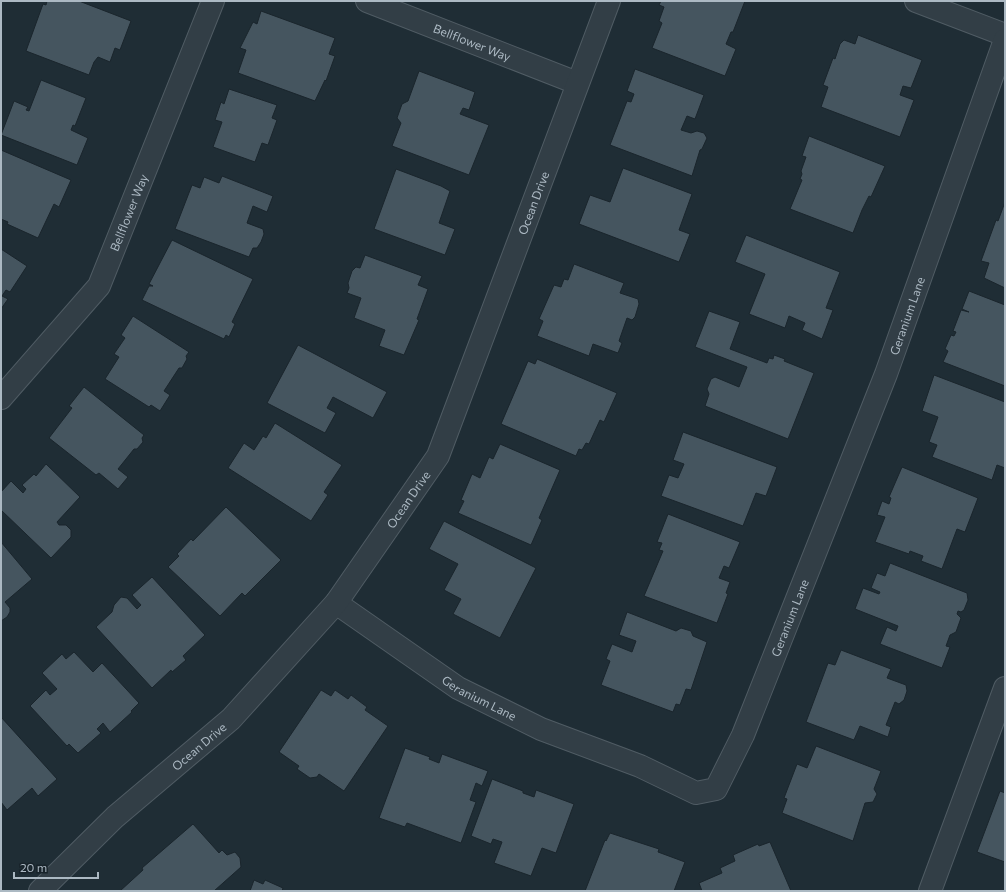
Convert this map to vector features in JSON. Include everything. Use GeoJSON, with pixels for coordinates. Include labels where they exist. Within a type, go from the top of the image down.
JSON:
{"type":"FeatureCollection","features":[{"type":"Feature","properties":{"kind":"street","name":"Bellflower Way"},"geometry":{"type":"LineString","coordinates":[[1,398],[100,286],[213,1]]}},
{"type":"Feature","properties":{"kind":"street","name":"Bellflower Way"},"geometry":{"type":"LineString","coordinates":[[367,1],[577,83]]}},
{"type":"Feature","properties":{"kind":"street","name":"Ocean Drive"},"geometry":{"type":"LineString","coordinates":[[51,888],[115,817],[231,718],[336,602],[438,456],[609,1]]}},
{"type":"Feature","properties":{"kind":"street"},"geometry":{"type":"LineString","coordinates":[[916,1],[1005,35]]}},
{"type":"Feature","properties":{"kind":"street","name":"Geranium Lane"},"geometry":{"type":"LineString","coordinates":[[336,602],[458,688],[541,729],[640,766],[696,793],[716,789],[743,735],[886,374],[1005,40]]}},
{"type":"Feature","properties":{"kind":"street"},"geometry":{"type":"LineString","coordinates":[[930,891],[1005,688]]}},
{"type":"Feature","properties":{"kind":"building"},"geometry":{"type":"Polygon","coordinates":[[[47,1],[79,1],[131,21],[120,50],[115,48],[110,62],[98,57],[94,62],[89,75],[26,51],[43,4],[46,5],[47,1]]]}},
{"type":"Feature","properties":{"kind":"building"},"geometry":{"type":"Polygon","coordinates":[[[661,1],[745,1],[733,32],[731,32],[726,44],[736,49],[725,76],[652,48],[662,23],[659,21],[664,7],[659,5],[661,1]]]}},
{"type":"Feature","properties":{"kind":"building"},"geometry":{"type":"Polygon","coordinates":[[[261,11],[335,38],[329,54],[335,56],[326,81],[325,80],[315,101],[238,73],[246,50],[240,48],[253,22],[257,24],[261,11]]]}},
{"type":"Feature","properties":{"kind":"building"},"geometry":{"type":"Polygon","coordinates":[[[858,35],[922,60],[911,88],[903,86],[900,95],[914,100],[900,137],[821,107],[828,87],[823,85],[840,44],[844,40],[855,44],[858,35]]]}},
{"type":"Feature","properties":{"kind":"building"},"geometry":{"type":"Polygon","coordinates":[[[635,69],[704,95],[695,119],[687,116],[681,130],[691,133],[697,131],[704,133],[707,138],[702,149],[700,150],[692,176],[610,145],[627,101],[631,102],[634,94],[627,91],[635,69]]]}},
{"type":"Feature","properties":{"kind":"building"},"geometry":{"type":"Polygon","coordinates":[[[419,71],[475,92],[469,110],[463,108],[460,114],[489,125],[469,175],[392,146],[401,123],[397,118],[402,104],[408,101],[419,71]]]}},
{"type":"Feature","properties":{"kind":"building"},"geometry":{"type":"Polygon","coordinates":[[[41,80],[86,98],[75,126],[73,125],[71,130],[88,138],[77,165],[1,135],[14,101],[28,107],[26,110],[29,111],[41,80]]]}},
{"type":"Feature","properties":{"kind":"building"},"geometry":{"type":"Polygon","coordinates":[[[229,89],[277,105],[272,118],[277,120],[268,145],[262,143],[255,162],[213,147],[222,122],[215,120],[221,102],[224,104],[229,89]]]}},
{"type":"Feature","properties":{"kind":"building"},"geometry":{"type":"Polygon","coordinates":[[[809,136],[885,166],[871,197],[869,196],[862,210],[853,233],[790,209],[802,180],[800,179],[802,174],[801,171],[806,157],[802,156],[809,136]]]}},
{"type":"Feature","properties":{"kind":"building"},"geometry":{"type":"Polygon","coordinates":[[[1,150],[71,180],[59,207],[54,204],[38,238],[7,224],[8,222],[1,219],[1,150]]]}},
{"type":"Feature","properties":{"kind":"building"},"geometry":{"type":"Polygon","coordinates":[[[623,168],[692,194],[679,230],[690,234],[679,262],[579,224],[590,195],[610,202],[623,168]]]}},
{"type":"Feature","properties":{"kind":"building"},"geometry":{"type":"Polygon","coordinates":[[[396,169],[441,186],[450,191],[439,223],[455,229],[445,255],[374,229],[396,169]]]}},
{"type":"Feature","properties":{"kind":"building"},"geometry":{"type":"Polygon","coordinates":[[[222,176],[273,196],[267,212],[253,206],[247,223],[263,229],[264,234],[261,242],[257,248],[253,248],[249,257],[175,229],[192,185],[200,188],[204,177],[219,183],[222,176]]]}},
{"type":"Feature","properties":{"kind":"building"},"geometry":{"type":"Polygon","coordinates":[[[1005,202],[1005,288],[984,278],[989,263],[981,261],[996,220],[998,221],[1005,202]]]}},
{"type":"Feature","properties":{"kind":"building"},"geometry":{"type":"Polygon","coordinates":[[[746,235],[840,272],[826,308],[833,310],[822,339],[802,330],[805,323],[789,316],[785,328],[749,314],[765,274],[735,262],[746,235]]]}},
{"type":"Feature","properties":{"kind":"building"},"geometry":{"type":"Polygon","coordinates":[[[172,240],[253,279],[232,322],[235,324],[229,337],[226,335],[224,339],[142,300],[149,286],[153,286],[149,284],[172,240]]]}},
{"type":"Feature","properties":{"kind":"building"},"geometry":{"type":"Polygon","coordinates":[[[1,249],[27,266],[10,292],[6,290],[2,296],[8,299],[1,309],[1,249]]]}},
{"type":"Feature","properties":{"kind":"building"},"geometry":{"type":"Polygon","coordinates":[[[365,255],[422,276],[418,285],[428,289],[417,319],[419,320],[404,355],[379,346],[385,330],[354,318],[361,298],[347,293],[349,288],[348,283],[352,271],[356,267],[360,268],[365,255]]]}},
{"type":"Feature","properties":{"kind":"building"},"geometry":{"type":"Polygon","coordinates":[[[574,264],[624,283],[620,293],[638,299],[639,304],[635,317],[632,320],[627,318],[619,341],[622,343],[618,353],[593,344],[589,356],[537,336],[543,321],[539,319],[554,285],[561,287],[564,279],[568,280],[574,264]]]}},
{"type":"Feature","properties":{"kind":"building"},"geometry":{"type":"Polygon","coordinates":[[[969,291],[1005,305],[1005,386],[943,362],[948,351],[945,349],[951,335],[954,336],[956,332],[953,331],[961,310],[969,312],[962,309],[969,291]]]}},
{"type":"Feature","properties":{"kind":"building"},"geometry":{"type":"Polygon","coordinates":[[[709,311],[740,322],[730,349],[767,363],[769,358],[773,359],[774,355],[785,359],[784,361],[814,373],[788,439],[705,406],[709,394],[707,389],[711,379],[715,377],[739,387],[747,367],[695,347],[709,311]]]}},
{"type":"Feature","properties":{"kind":"building"},"geometry":{"type":"Polygon","coordinates":[[[133,316],[189,352],[182,368],[179,368],[164,391],[170,395],[160,411],[151,405],[149,407],[105,379],[119,357],[114,354],[125,338],[121,335],[133,316]]]}},
{"type":"Feature","properties":{"kind":"building"},"geometry":{"type":"Polygon","coordinates":[[[298,345],[387,392],[373,418],[333,397],[327,408],[336,413],[325,433],[267,403],[298,345]]]}},
{"type":"Feature","properties":{"kind":"building"},"geometry":{"type":"Polygon","coordinates":[[[537,359],[617,393],[604,422],[600,420],[589,444],[586,443],[582,450],[579,449],[576,456],[501,424],[528,361],[535,364],[537,359]]]}},
{"type":"Feature","properties":{"kind":"building"},"geometry":{"type":"Polygon","coordinates":[[[934,375],[1005,402],[1005,468],[997,465],[992,480],[932,457],[937,445],[929,442],[938,417],[922,411],[934,375]]]}},
{"type":"Feature","properties":{"kind":"building"},"geometry":{"type":"Polygon","coordinates":[[[84,387],[144,435],[142,438],[143,442],[137,449],[134,449],[118,469],[128,477],[118,489],[99,473],[96,475],[49,438],[72,408],[69,406],[84,387]]]}},
{"type":"Feature","properties":{"kind":"building"},"geometry":{"type":"Polygon","coordinates":[[[275,423],[342,465],[324,492],[328,495],[311,521],[228,468],[244,443],[254,450],[263,436],[266,438],[275,423]]]}},
{"type":"Feature","properties":{"kind":"building"},"geometry":{"type":"Polygon","coordinates":[[[683,432],[777,467],[766,496],[756,493],[743,526],[661,496],[669,475],[678,478],[684,464],[673,460],[683,432]]]}},
{"type":"Feature","properties":{"kind":"building"},"geometry":{"type":"Polygon","coordinates":[[[500,444],[560,470],[539,518],[542,520],[531,545],[458,513],[464,501],[461,500],[472,474],[480,478],[489,457],[493,459],[500,444]]]}},
{"type":"Feature","properties":{"kind":"building"},"geometry":{"type":"Polygon","coordinates":[[[46,464],[80,497],[57,522],[59,525],[66,525],[71,530],[71,537],[51,558],[1,510],[1,492],[11,481],[23,493],[26,489],[22,485],[34,474],[36,476],[46,464]]]}},
{"type":"Feature","properties":{"kind":"building"},"geometry":{"type":"Polygon","coordinates":[[[902,467],[978,498],[965,532],[957,529],[942,569],[921,561],[923,556],[910,551],[909,554],[875,542],[885,517],[877,515],[882,501],[889,504],[891,498],[889,497],[902,467]]]}},
{"type":"Feature","properties":{"kind":"building"},"geometry":{"type":"Polygon","coordinates":[[[226,507],[281,560],[245,596],[242,593],[220,616],[168,567],[179,556],[177,554],[191,539],[193,541],[226,507]]]}},
{"type":"Feature","properties":{"kind":"building"},"geometry":{"type":"Polygon","coordinates":[[[668,514],[740,542],[729,568],[724,566],[719,578],[730,582],[726,593],[728,594],[717,623],[644,596],[663,551],[659,550],[662,543],[657,542],[668,514]]]}},
{"type":"Feature","properties":{"kind":"building"},"geometry":{"type":"Polygon","coordinates":[[[444,521],[536,568],[500,638],[453,614],[461,599],[444,590],[458,564],[429,549],[444,521]]]}},
{"type":"Feature","properties":{"kind":"building"},"geometry":{"type":"Polygon","coordinates":[[[1,542],[32,579],[5,602],[10,608],[10,612],[7,617],[1,621],[1,542]]]}},
{"type":"Feature","properties":{"kind":"building"},"geometry":{"type":"Polygon","coordinates":[[[890,563],[967,593],[968,600],[964,610],[961,612],[958,611],[957,614],[961,618],[956,632],[950,635],[946,646],[950,647],[942,668],[880,644],[887,627],[896,631],[898,626],[855,609],[863,588],[879,594],[880,592],[871,588],[877,573],[885,576],[890,563]]]}},
{"type":"Feature","properties":{"kind":"building"},"geometry":{"type":"Polygon","coordinates":[[[152,577],[205,635],[183,656],[186,660],[172,672],[171,670],[152,688],[96,627],[112,612],[114,605],[121,597],[127,598],[137,609],[141,605],[132,595],[152,577]]]}},
{"type":"Feature","properties":{"kind":"building"},"geometry":{"type":"Polygon","coordinates":[[[627,612],[676,631],[681,628],[691,631],[693,636],[707,642],[691,690],[686,689],[680,705],[676,704],[673,712],[601,685],[610,661],[606,659],[612,644],[632,652],[636,641],[619,635],[627,612]]]}},
{"type":"Feature","properties":{"kind":"building"},"geometry":{"type":"Polygon","coordinates":[[[841,650],[891,669],[887,678],[906,685],[907,691],[904,700],[899,704],[895,702],[886,725],[891,727],[888,737],[860,726],[854,740],[806,722],[828,663],[835,665],[841,650]]]}},
{"type":"Feature","properties":{"kind":"building"},"geometry":{"type":"Polygon","coordinates":[[[74,652],[93,672],[102,663],[139,703],[131,711],[132,712],[110,732],[103,723],[97,729],[101,733],[78,753],[69,744],[67,746],[30,706],[46,690],[50,695],[57,689],[42,673],[62,654],[66,659],[74,652]]]}},
{"type":"Feature","properties":{"kind":"building"},"geometry":{"type":"Polygon","coordinates":[[[321,690],[331,696],[335,690],[348,699],[351,695],[367,707],[365,710],[388,726],[344,791],[319,774],[317,777],[310,778],[297,769],[299,766],[279,752],[321,690]]]}},
{"type":"Feature","properties":{"kind":"building"},"geometry":{"type":"Polygon","coordinates":[[[1,717],[57,779],[38,796],[32,788],[7,810],[1,802],[1,717]]]}},
{"type":"Feature","properties":{"kind":"building"},"geometry":{"type":"Polygon","coordinates":[[[816,746],[881,771],[874,789],[877,794],[873,802],[865,803],[853,841],[782,813],[787,799],[784,798],[797,764],[807,768],[816,746]]]}},
{"type":"Feature","properties":{"kind":"building"},"geometry":{"type":"Polygon","coordinates":[[[405,748],[430,757],[429,759],[439,763],[442,754],[488,771],[482,786],[476,783],[470,800],[476,802],[461,843],[407,823],[405,827],[379,818],[405,748]]]}},
{"type":"Feature","properties":{"kind":"building"},"geometry":{"type":"Polygon","coordinates":[[[492,779],[534,797],[536,790],[574,804],[556,853],[542,848],[531,876],[494,863],[502,842],[493,839],[491,844],[471,836],[492,779]]]}},
{"type":"Feature","properties":{"kind":"building"},"geometry":{"type":"Polygon","coordinates":[[[1000,791],[1005,793],[1005,862],[977,852],[1000,791]]]}},
{"type":"Feature","properties":{"kind":"building"},"geometry":{"type":"Polygon","coordinates":[[[193,824],[219,853],[222,850],[227,855],[235,852],[240,858],[241,867],[214,891],[120,891],[143,870],[142,868],[193,824]]]}},
{"type":"Feature","properties":{"kind":"building"},"geometry":{"type":"Polygon","coordinates":[[[610,833],[659,849],[658,852],[685,862],[674,891],[585,891],[605,840],[606,841],[610,833]]]}},
{"type":"Feature","properties":{"kind":"building"},"geometry":{"type":"Polygon","coordinates":[[[770,842],[791,891],[702,891],[699,883],[722,873],[720,868],[735,861],[733,855],[758,844],[759,846],[770,842]]]}},
{"type":"Feature","properties":{"kind":"building"},"geometry":{"type":"Polygon","coordinates":[[[254,880],[263,884],[265,880],[283,888],[282,891],[250,891],[254,880]]]}}]}
